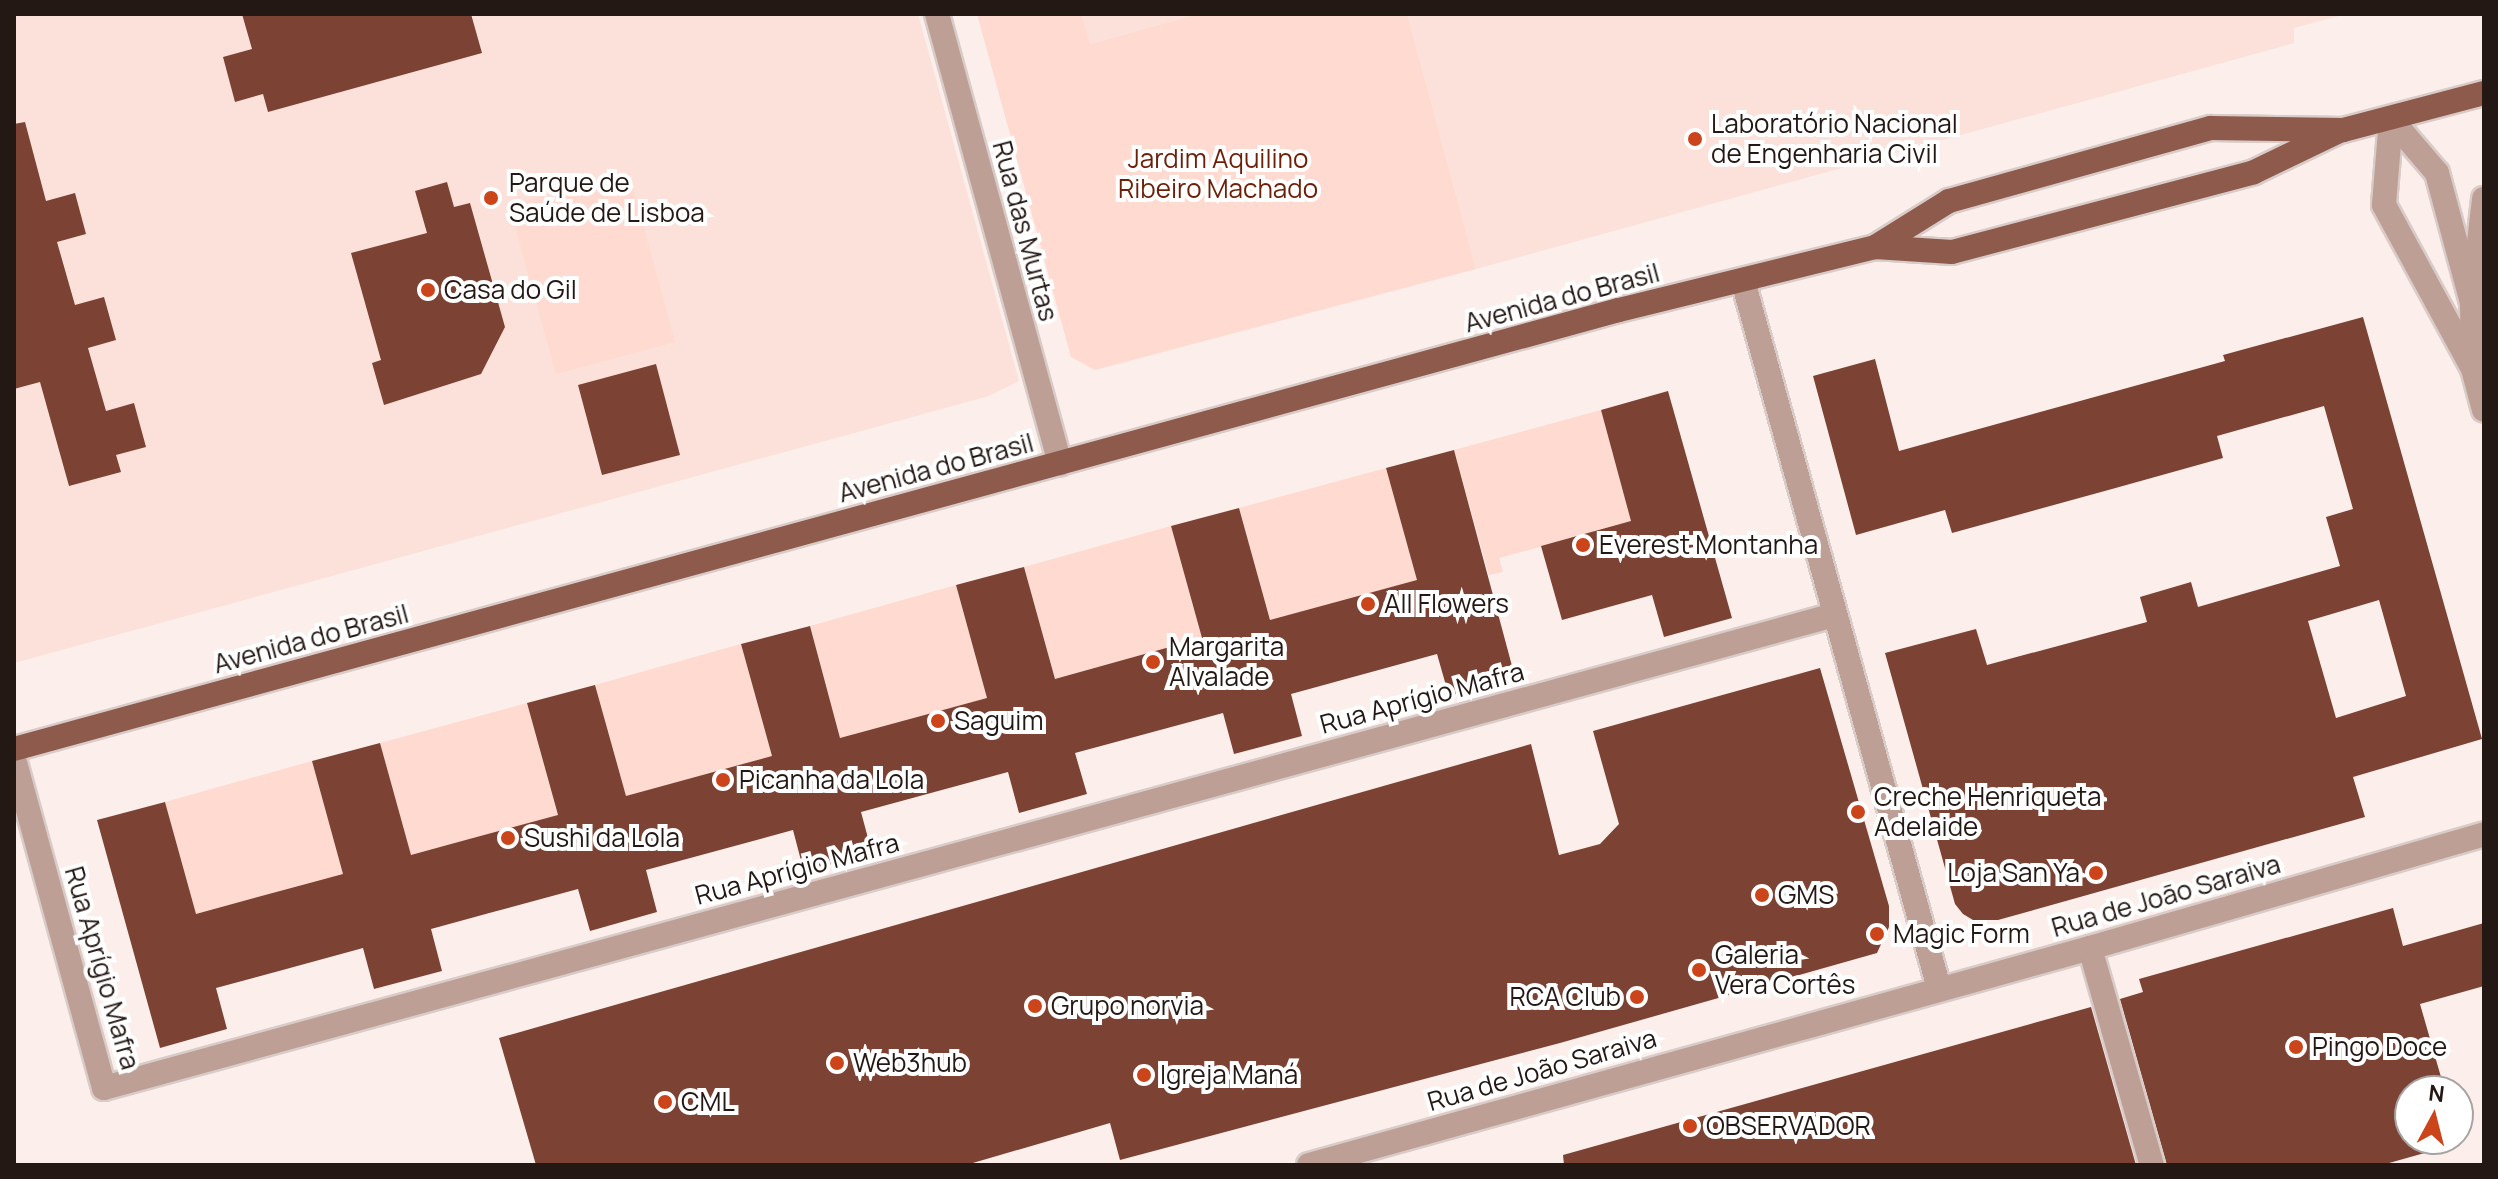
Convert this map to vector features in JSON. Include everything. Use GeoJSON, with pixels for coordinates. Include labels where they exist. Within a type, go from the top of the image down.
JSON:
{"type":"FeatureCollection","features":[{"type":"Feature","properties":{"kind":"main road","name":"Avenida do Brasil"},"geometry":{"type":"LineString","coordinates":[[1875,247],[1952,252],[2254,172],[2343,130],[2484,93]]}},
{"type":"Feature","properties":{"kind":"main road","name":"Avenida do Brasil"},"geometry":{"type":"LineString","coordinates":[[14,749],[1619,310],[1875,247],[1949,201],[2211,128],[2343,130]]}},
{"type":"Feature","properties":{"kind":"street","name":"Rua das Murtas"},"geometry":{"type":"LineString","coordinates":[[937,14],[1060,463]]}},
{"type":"Feature","properties":{"kind":"street"},"geometry":{"type":"LineString","coordinates":[[2391,119],[2437,173],[2472,303]]}},
{"type":"Feature","properties":{"kind":"street"},"geometry":{"type":"LineString","coordinates":[[2391,119],[2384,205],[2473,369],[2484,410]]}},
{"type":"Feature","properties":{"kind":"street"},"geometry":{"type":"LineString","coordinates":[[2473,369],[2472,303],[2484,199]]}},
{"type":"Feature","properties":{"kind":"street"},"geometry":{"type":"LineString","coordinates":[[1743,281],[1939,988]]}},
{"type":"Feature","properties":{"kind":"street","name":"Rua Aprígio Mafra"},"geometry":{"type":"LineString","coordinates":[[14,759],[104,1088],[1834,615]]}},
{"type":"Feature","properties":{"kind":"street","name":"Rua de João Saraiva"},"geometry":{"type":"LineString","coordinates":[[1309,1165],[2090,948],[2484,834]]}},
{"type":"Feature","properties":{"kind":"street"},"geometry":{"type":"LineString","coordinates":[[2090,948],[2152,1165]]}},
{"type":"Feature","properties":{"kind":"shaded area","name":"Parque de Saúde de Lisboa"},"geometry":{"type":"Polygon","coordinates":[[[14,14],[918,14],[1019,381],[989,396],[14,663],[14,14]]]}},
{"type":"Feature","properties":{"kind":"shaded area"},"geometry":{"type":"Polygon","coordinates":[[[1081,14],[1198,14],[1089,44],[1081,14]]]}},
{"type":"Feature","properties":{"kind":"shaded area","name":"Laboratório Nacional de Engenharia Civil"},"geometry":{"type":"Polygon","coordinates":[[[1407,14],[2346,14],[2294,28],[2294,43],[1476,269],[1407,14]]]}},
{"type":"Feature","properties":{"kind":"green space","name":"Jardim Aquilino Ribeiro Machado"},"geometry":{"type":"Polygon","coordinates":[[[977,14],[1081,14],[1090,44],[1198,14],[1407,14],[1476,269],[1095,370],[1071,357],[977,14]]]}},
{"type":"Feature","properties":{"kind":"green space"},"geometry":{"type":"Polygon","coordinates":[[[629,173],[675,342],[556,374],[509,205],[629,173]]]}},
{"type":"Feature","properties":{"kind":"green space"},"geometry":{"type":"Polygon","coordinates":[[[1601,410],[1636,536],[1617,526],[1499,558],[1503,572],[1489,575],[1454,450],[1601,410]]]}},
{"type":"Feature","properties":{"kind":"green space"},"geometry":{"type":"Polygon","coordinates":[[[1386,468],[1418,582],[1274,634],[1239,508],[1386,468]]]}},
{"type":"Feature","properties":{"kind":"green space"},"geometry":{"type":"Polygon","coordinates":[[[1171,526],[1206,653],[1059,693],[1024,567],[1171,526]]]}},
{"type":"Feature","properties":{"kind":"green space"},"geometry":{"type":"Polygon","coordinates":[[[956,585],[991,712],[973,702],[854,734],[844,752],[810,626],[956,585]]]}},
{"type":"Feature","properties":{"kind":"green space"},"geometry":{"type":"Polygon","coordinates":[[[741,644],[776,770],[626,798],[595,685],[741,644]]]}},
{"type":"Feature","properties":{"kind":"green space"},"geometry":{"type":"Polygon","coordinates":[[[527,703],[558,817],[425,852],[414,869],[380,743],[527,703]]]}},
{"type":"Feature","properties":{"kind":"green space"},"geometry":{"type":"Polygon","coordinates":[[[312,761],[347,888],[328,878],[291,888],[199,928],[165,802],[312,761]]]}},
{"type":"Feature","properties":{"kind":"building"},"geometry":{"type":"Polygon","coordinates":[[[242,14],[471,14],[482,53],[268,112],[263,94],[235,102],[223,57],[252,49],[242,14]]]}},
{"type":"Feature","properties":{"kind":"building"},"geometry":{"type":"Polygon","coordinates":[[[25,122],[46,201],[75,193],[86,234],[57,242],[75,305],[104,297],[116,340],[88,348],[106,411],[134,403],[146,447],[116,455],[121,472],[69,486],[40,382],[14,389],[14,124],[25,122]]]}},
{"type":"Feature","properties":{"kind":"building","name":"Casa do Gil"},"geometry":{"type":"Polygon","coordinates":[[[447,182],[454,207],[470,203],[505,327],[481,374],[384,405],[372,363],[381,360],[351,253],[427,233],[415,191],[447,182]]]}},
{"type":"Feature","properties":{"kind":"building"},"geometry":{"type":"Polygon","coordinates":[[[2363,317],[2482,739],[2353,777],[2365,817],[1998,920],[1973,920],[1955,904],[1885,653],[1976,629],[1987,665],[2147,622],[2140,597],[2191,582],[2198,607],[2340,566],[2326,517],[2353,509],[2324,406],[2217,436],[2223,458],[2112,489],[1952,533],[1945,510],[1856,535],[1813,376],[1875,359],[1899,451],[2225,361],[2223,355],[2363,317]],[[2379,600],[2308,621],[2336,718],[2406,696],[2379,600]]]}},
{"type":"Feature","properties":{"kind":"building"},"geometry":{"type":"Polygon","coordinates":[[[656,364],[680,455],[602,475],[578,385],[656,364]]]}},
{"type":"Feature","properties":{"kind":"building"},"geometry":{"type":"Polygon","coordinates":[[[1668,391],[1732,618],[1664,637],[1652,595],[1562,620],[1541,546],[1631,521],[1601,410],[1668,391]]]}},
{"type":"Feature","properties":{"kind":"building"},"geometry":{"type":"Polygon","coordinates":[[[1454,450],[1515,677],[1449,696],[1437,654],[1291,694],[1302,736],[1234,754],[1223,713],[1075,753],[1087,794],[1019,813],[1008,772],[861,812],[872,853],[804,872],[793,830],[646,870],[657,912],[590,931],[578,889],[493,912],[431,929],[442,971],[374,989],[363,948],[216,988],[227,1029],[160,1048],[97,820],[165,802],[196,914],[343,874],[312,761],[380,743],[411,855],[558,815],[527,703],[595,685],[626,796],[772,756],[741,644],[810,626],[840,738],[987,698],[956,585],[1024,567],[1055,679],[1202,638],[1171,526],[1239,508],[1270,620],[1417,580],[1386,468],[1454,450]]]}},
{"type":"Feature","properties":{"kind":"building"},"geometry":{"type":"Polygon","coordinates":[[[1820,668],[1889,906],[1889,927],[1877,953],[1560,1043],[1120,1160],[1110,1123],[966,1165],[536,1165],[499,1038],[1531,744],[1559,855],[1600,844],[1619,824],[1593,731],[1820,668]]]}},
{"type":"Feature","properties":{"kind":"building","name":"Pingo Doce"},"geometry":{"type":"Polygon","coordinates":[[[2393,908],[2403,946],[2484,923],[2484,986],[2420,1004],[2440,1075],[2394,1075],[2394,1155],[2417,1155],[2382,1165],[2167,1165],[2120,999],[2143,992],[2139,979],[2393,908]]]}},
{"type":"Feature","properties":{"kind":"building"},"geometry":{"type":"Polygon","coordinates":[[[2091,1007],[2136,1165],[1564,1165],[1563,1155],[2091,1007]]]}},
{"type":"Feature","properties":{"kind":"place","name":"Laboratório Nacional de Engenharia Civil"},"geometry":{"type":"Point","coordinates":[1695,139]}},
{"type":"Feature","properties":{"kind":"place","name":"Parque de Saúde de Lisboa"},"geometry":{"type":"Point","coordinates":[491,198]}},
{"type":"Feature","properties":{"kind":"place","name":"Casa do Gil"},"geometry":{"type":"Point","coordinates":[428,290]}},
{"type":"Feature","properties":{"kind":"place","name":"Everest Montanha"},"geometry":{"type":"Point","coordinates":[1583,545]}},
{"type":"Feature","properties":{"kind":"place","name":"All Flowers"},"geometry":{"type":"Point","coordinates":[1368,604]}},
{"type":"Feature","properties":{"kind":"place","name":"Margarita Alvalade"},"geometry":{"type":"Point","coordinates":[1153,662]}},
{"type":"Feature","properties":{"kind":"place","name":"Saguim"},"geometry":{"type":"Point","coordinates":[938,721]}},
{"type":"Feature","properties":{"kind":"place","name":"Picanha da Lola"},"geometry":{"type":"Point","coordinates":[723,780]}},
{"type":"Feature","properties":{"kind":"place","name":"Creche Henriqueta Adelaide"},"geometry":{"type":"Point","coordinates":[1858,812]}},
{"type":"Feature","properties":{"kind":"place","name":"Sushi da Lola"},"geometry":{"type":"Point","coordinates":[508,838]}},
{"type":"Feature","properties":{"kind":"place","name":"Loja San Ya"},"geometry":{"type":"Point","coordinates":[2096,873]}},
{"type":"Feature","properties":{"kind":"place","name":"GMS"},"geometry":{"type":"Point","coordinates":[1762,895]}},
{"type":"Feature","properties":{"kind":"place","name":"Magic Form"},"geometry":{"type":"Point","coordinates":[1877,934]}},
{"type":"Feature","properties":{"kind":"place","name":"Galeria Vera Cortês"},"geometry":{"type":"Point","coordinates":[1699,970]}},
{"type":"Feature","properties":{"kind":"place","name":"RCA Club"},"geometry":{"type":"Point","coordinates":[1637,997]}},
{"type":"Feature","properties":{"kind":"place","name":"Grupo norvia"},"geometry":{"type":"Point","coordinates":[1035,1006]}},
{"type":"Feature","properties":{"kind":"place","name":"Pingo Doce"},"geometry":{"type":"Point","coordinates":[2296,1047]}},
{"type":"Feature","properties":{"kind":"place","name":"Web3hub"},"geometry":{"type":"Point","coordinates":[837,1063]}},
{"type":"Feature","properties":{"kind":"place","name":"Igreja Maná"},"geometry":{"type":"Point","coordinates":[1144,1075]}},
{"type":"Feature","properties":{"kind":"place","name":"CML"},"geometry":{"type":"Point","coordinates":[665,1102]}},
{"type":"Feature","properties":{"kind":"place","name":"OBSERVADOR"},"geometry":{"type":"Point","coordinates":[1690,1126]}}]}
